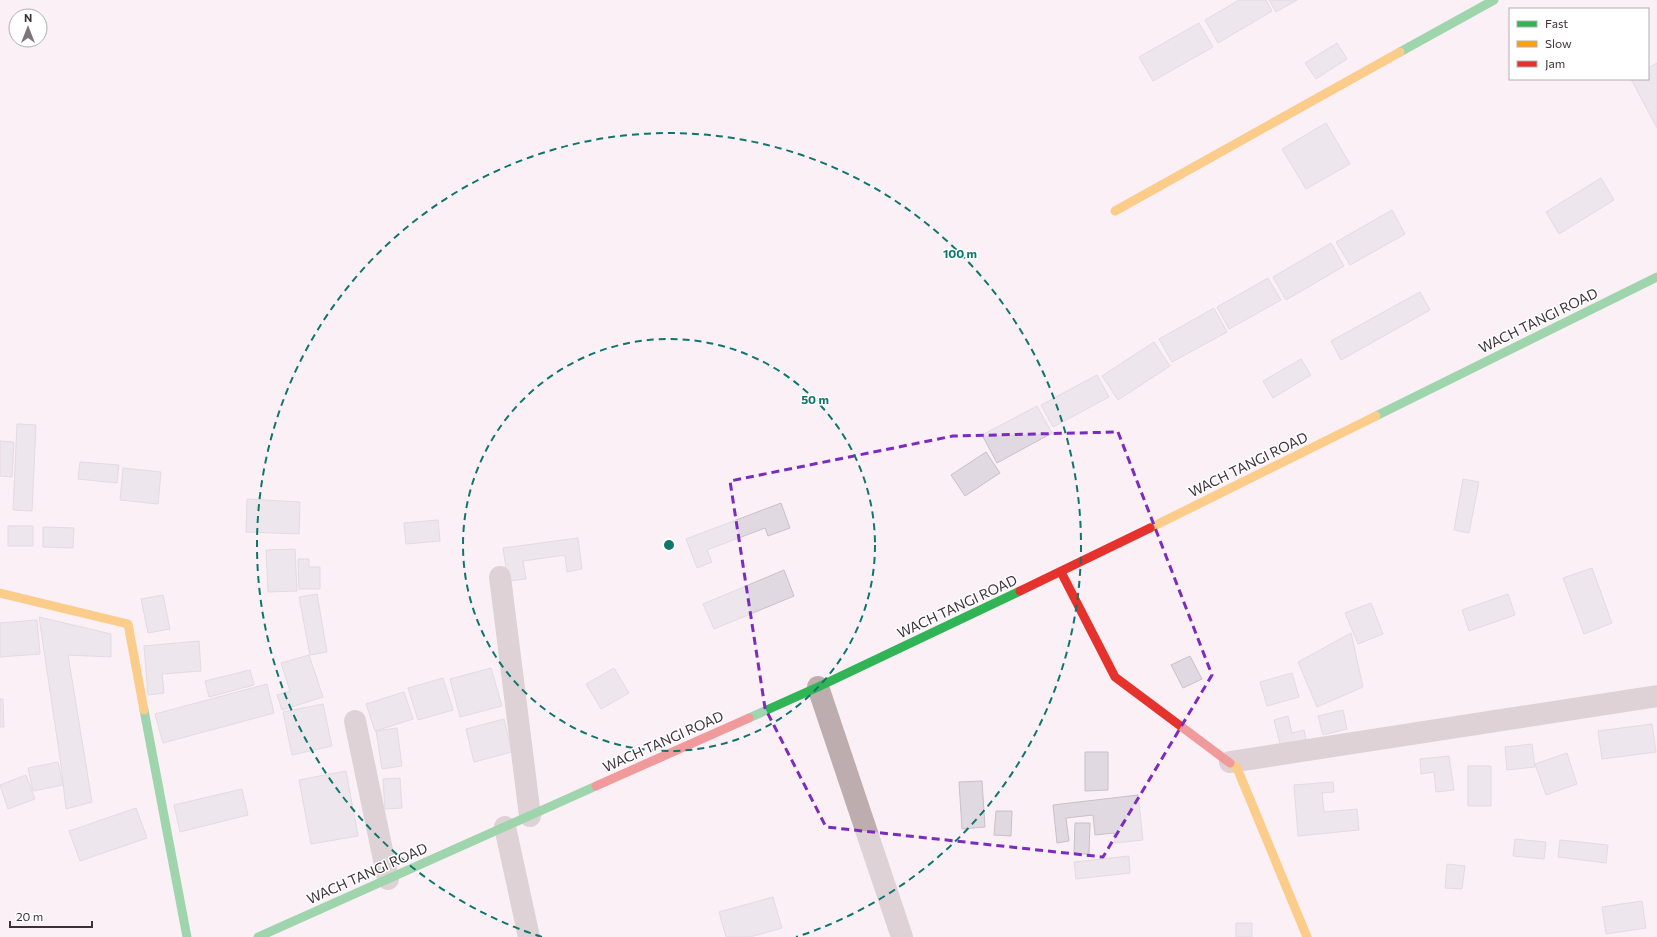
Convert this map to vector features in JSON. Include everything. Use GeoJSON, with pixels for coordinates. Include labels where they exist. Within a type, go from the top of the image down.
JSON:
{"type":"FeatureCollection","features":[{"type":"Feature","properties":{"kind":"main road"},"geometry":{"type":"LineString","coordinates":[[1115,211],[1494,0]]}},
{"type":"Feature","properties":{"kind":"main road","name":"WACH TANGI ROAD"},"geometry":{"type":"LineString","coordinates":[[258,937],[818,687],[1061,572],[1657,277]]}},
{"type":"Feature","properties":{"kind":"main road"},"geometry":{"type":"LineString","coordinates":[[1061,572],[1115,677],[1238,768],[1307,937]]}},
{"type":"Feature","properties":{"kind":"main road"},"geometry":{"type":"LineString","coordinates":[[0,593],[128,624],[187,937]]}},
{"type":"Feature","properties":{"kind":"street"},"geometry":{"type":"LineString","coordinates":[[500,577],[530,816]]}},
{"type":"Feature","properties":{"kind":"street"},"geometry":{"type":"LineString","coordinates":[[818,687],[902,937]]}},
{"type":"Feature","properties":{"kind":"street"},"geometry":{"type":"LineString","coordinates":[[1230,762],[1657,696]]}},
{"type":"Feature","properties":{"kind":"street"},"geometry":{"type":"LineString","coordinates":[[356,721],[388,879]]}},
{"type":"Feature","properties":{"kind":"street"},"geometry":{"type":"LineString","coordinates":[[505,827],[530,937]]}},
{"type":"Feature","properties":{"kind":"highlighted area"},"geometry":{"type":"Polygon","coordinates":[[[1118,432],[1212,675],[1103,857],[826,827],[765,708],[730,481],[953,436],[1118,432]]]}},
{"type":"Feature","properties":{"kind":"building"},"geometry":{"type":"Polygon","coordinates":[[[1239,0],[1266,0],[1272,11],[1218,43],[1205,20],[1239,0]]]}},
{"type":"Feature","properties":{"kind":"building"},"geometry":{"type":"Polygon","coordinates":[[[1269,0],[1297,0],[1276,12],[1269,0]]]}},
{"type":"Feature","properties":{"kind":"building"},"geometry":{"type":"Polygon","coordinates":[[[1199,23],[1213,47],[1153,81],[1139,57],[1199,23]]]}},
{"type":"Feature","properties":{"kind":"building"},"geometry":{"type":"Polygon","coordinates":[[[1337,43],[1347,59],[1316,79],[1305,63],[1337,43]]]}},
{"type":"Feature","properties":{"kind":"building"},"geometry":{"type":"Polygon","coordinates":[[[1657,63],[1657,128],[1632,80],[1649,80],[1649,67],[1657,63]]]}},
{"type":"Feature","properties":{"kind":"building"},"geometry":{"type":"Polygon","coordinates":[[[1326,123],[1350,164],[1306,189],[1282,149],[1326,123]]]}},
{"type":"Feature","properties":{"kind":"building"},"geometry":{"type":"Polygon","coordinates":[[[1601,178],[1614,200],[1559,234],[1546,212],[1601,178]]]}},
{"type":"Feature","properties":{"kind":"building"},"geometry":{"type":"Polygon","coordinates":[[[1392,210],[1405,234],[1350,265],[1336,242],[1392,210]]]}},
{"type":"Feature","properties":{"kind":"building"},"geometry":{"type":"Polygon","coordinates":[[[1331,243],[1344,266],[1286,300],[1273,277],[1331,243]]]}},
{"type":"Feature","properties":{"kind":"building"},"geometry":{"type":"Polygon","coordinates":[[[1268,278],[1281,300],[1229,329],[1217,307],[1268,278]]]}},
{"type":"Feature","properties":{"kind":"building"},"geometry":{"type":"Polygon","coordinates":[[[1420,292],[1430,310],[1341,360],[1331,341],[1420,292]]]}},
{"type":"Feature","properties":{"kind":"building"},"geometry":{"type":"Polygon","coordinates":[[[1214,308],[1227,332],[1172,362],[1159,339],[1214,308]]]}},
{"type":"Feature","properties":{"kind":"building"},"geometry":{"type":"Polygon","coordinates":[[[1154,342],[1170,366],[1118,400],[1102,376],[1154,342]]]}},
{"type":"Feature","properties":{"kind":"building"},"geometry":{"type":"Polygon","coordinates":[[[1301,359],[1311,375],[1273,398],[1263,381],[1301,359]]]}},
{"type":"Feature","properties":{"kind":"building"},"geometry":{"type":"Polygon","coordinates":[[[1097,375],[1109,397],[1053,427],[1041,405],[1097,375]]]}},
{"type":"Feature","properties":{"kind":"building"},"geometry":{"type":"Polygon","coordinates":[[[1037,406],[1052,433],[997,463],[982,435],[1037,406]]]}},
{"type":"Feature","properties":{"kind":"building"},"geometry":{"type":"Polygon","coordinates":[[[17,424],[36,425],[32,511],[13,510],[17,424]]]}},
{"type":"Feature","properties":{"kind":"building"},"geometry":{"type":"Polygon","coordinates":[[[0,441],[14,442],[12,477],[0,476],[0,441]]]}},
{"type":"Feature","properties":{"kind":"building"},"geometry":{"type":"Polygon","coordinates":[[[986,452],[1000,473],[965,496],[951,475],[986,452]]]}},
{"type":"Feature","properties":{"kind":"building"},"geometry":{"type":"Polygon","coordinates":[[[80,462],[119,465],[117,483],[78,479],[80,462]]]}},
{"type":"Feature","properties":{"kind":"building"},"geometry":{"type":"Polygon","coordinates":[[[123,468],[161,472],[158,504],[120,500],[123,468]]]}},
{"type":"Feature","properties":{"kind":"building"},"geometry":{"type":"Polygon","coordinates":[[[1463,479],[1479,482],[1469,533],[1454,530],[1463,479]]]}},
{"type":"Feature","properties":{"kind":"building"},"geometry":{"type":"Polygon","coordinates":[[[247,499],[300,502],[299,534],[246,532],[247,499]]]}},
{"type":"Feature","properties":{"kind":"building"},"geometry":{"type":"Polygon","coordinates":[[[781,503],[790,528],[768,536],[765,528],[707,550],[712,562],[697,568],[686,539],[781,503]]]}},
{"type":"Feature","properties":{"kind":"building"},"geometry":{"type":"Polygon","coordinates":[[[438,520],[440,541],[406,544],[404,523],[438,520]]]}},
{"type":"Feature","properties":{"kind":"building"},"geometry":{"type":"Polygon","coordinates":[[[8,526],[33,526],[33,546],[8,546],[8,526]]]}},
{"type":"Feature","properties":{"kind":"building"},"geometry":{"type":"Polygon","coordinates":[[[43,527],[74,528],[73,548],[43,547],[43,527]]]}},
{"type":"Feature","properties":{"kind":"building"},"geometry":{"type":"Polygon","coordinates":[[[578,538],[582,569],[567,572],[565,555],[523,561],[526,579],[508,581],[503,548],[578,538]]]}},
{"type":"Feature","properties":{"kind":"building"},"geometry":{"type":"Polygon","coordinates":[[[295,549],[297,591],[268,592],[266,550],[295,549]]]}},
{"type":"Feature","properties":{"kind":"building"},"geometry":{"type":"Polygon","coordinates":[[[298,559],[309,559],[309,567],[320,567],[320,589],[299,589],[298,559]]]}},
{"type":"Feature","properties":{"kind":"building"},"geometry":{"type":"Polygon","coordinates":[[[1592,568],[1612,623],[1584,634],[1563,578],[1592,568]]]}},
{"type":"Feature","properties":{"kind":"building"},"geometry":{"type":"Polygon","coordinates":[[[784,570],[794,596],[714,629],[703,604],[784,570]]]}},
{"type":"Feature","properties":{"kind":"building"},"geometry":{"type":"Polygon","coordinates":[[[317,594],[327,652],[310,655],[299,597],[317,594]]]}},
{"type":"Feature","properties":{"kind":"building"},"geometry":{"type":"Polygon","coordinates":[[[1508,594],[1515,615],[1469,631],[1462,610],[1508,594]]]}},
{"type":"Feature","properties":{"kind":"building"},"geometry":{"type":"Polygon","coordinates":[[[163,595],[170,629],[148,633],[141,599],[163,595]]]}},
{"type":"Feature","properties":{"kind":"building"},"geometry":{"type":"Polygon","coordinates":[[[1371,603],[1383,634],[1358,644],[1345,613],[1371,603]]]}},
{"type":"Feature","properties":{"kind":"building"},"geometry":{"type":"Polygon","coordinates":[[[39,617],[111,634],[111,657],[68,655],[92,802],[66,809],[61,765],[39,617]]]}},
{"type":"Feature","properties":{"kind":"building"},"geometry":{"type":"Polygon","coordinates":[[[37,620],[40,654],[0,657],[0,623],[37,620]]]}},
{"type":"Feature","properties":{"kind":"building"},"geometry":{"type":"Polygon","coordinates":[[[1351,633],[1363,687],[1317,707],[1298,662],[1351,633]]]}},
{"type":"Feature","properties":{"kind":"building"},"geometry":{"type":"Polygon","coordinates":[[[199,641],[201,671],[162,674],[164,693],[148,695],[144,646],[199,641]]]}},
{"type":"Feature","properties":{"kind":"building"},"geometry":{"type":"Polygon","coordinates":[[[309,655],[323,697],[282,710],[277,695],[290,691],[281,663],[309,655]]]}},
{"type":"Feature","properties":{"kind":"building"},"geometry":{"type":"Polygon","coordinates":[[[1190,656],[1202,679],[1183,688],[1171,665],[1190,656]]]}},
{"type":"Feature","properties":{"kind":"building"},"geometry":{"type":"Polygon","coordinates":[[[491,668],[502,706],[460,717],[450,679],[491,668]]]}},
{"type":"Feature","properties":{"kind":"building"},"geometry":{"type":"Polygon","coordinates":[[[614,668],[629,693],[601,709],[586,684],[614,668]]]}},
{"type":"Feature","properties":{"kind":"building"},"geometry":{"type":"Polygon","coordinates":[[[250,670],[254,685],[209,697],[205,681],[250,670]]]}},
{"type":"Feature","properties":{"kind":"building"},"geometry":{"type":"Polygon","coordinates":[[[1292,673],[1299,697],[1267,706],[1260,682],[1292,673]]]}},
{"type":"Feature","properties":{"kind":"building"},"geometry":{"type":"Polygon","coordinates":[[[443,678],[453,710],[418,720],[408,688],[443,678]]]}},
{"type":"Feature","properties":{"kind":"building"},"geometry":{"type":"Polygon","coordinates":[[[267,684],[274,713],[163,743],[155,714],[267,684]]]}},
{"type":"Feature","properties":{"kind":"building"},"geometry":{"type":"Polygon","coordinates":[[[404,692],[413,719],[375,731],[366,704],[404,692]]]}},
{"type":"Feature","properties":{"kind":"building"},"geometry":{"type":"Polygon","coordinates":[[[0,699],[3,699],[4,727],[0,727],[0,699]]]}},
{"type":"Feature","properties":{"kind":"building"},"geometry":{"type":"Polygon","coordinates":[[[323,704],[332,746],[292,755],[283,712],[323,704]]]}},
{"type":"Feature","properties":{"kind":"building"},"geometry":{"type":"Polygon","coordinates":[[[1343,710],[1347,729],[1323,735],[1318,716],[1343,710]]]}},
{"type":"Feature","properties":{"kind":"building"},"geometry":{"type":"Polygon","coordinates":[[[1288,716],[1292,733],[1304,730],[1306,740],[1281,747],[1274,720],[1288,716]]]}},
{"type":"Feature","properties":{"kind":"building"},"geometry":{"type":"Polygon","coordinates":[[[504,719],[512,752],[474,762],[466,729],[504,719]]]}},
{"type":"Feature","properties":{"kind":"building"},"geometry":{"type":"Polygon","coordinates":[[[1652,724],[1656,752],[1602,759],[1598,731],[1652,724]]]}},
{"type":"Feature","properties":{"kind":"building"},"geometry":{"type":"Polygon","coordinates":[[[397,728],[402,766],[382,769],[376,731],[397,728]]]}},
{"type":"Feature","properties":{"kind":"building"},"geometry":{"type":"Polygon","coordinates":[[[1532,744],[1535,767],[1507,770],[1505,747],[1532,744]]]}},
{"type":"Feature","properties":{"kind":"building"},"geometry":{"type":"Polygon","coordinates":[[[1085,752],[1108,752],[1108,790],[1085,791],[1085,752]]]}},
{"type":"Feature","properties":{"kind":"building"},"geometry":{"type":"Polygon","coordinates":[[[1567,753],[1577,784],[1546,795],[1535,764],[1567,753]]]}},
{"type":"Feature","properties":{"kind":"building"},"geometry":{"type":"Polygon","coordinates":[[[1449,756],[1454,790],[1436,792],[1434,772],[1421,774],[1420,759],[1449,756]]]}},
{"type":"Feature","properties":{"kind":"building"},"geometry":{"type":"Polygon","coordinates":[[[58,762],[63,785],[33,791],[28,768],[58,762]]]}},
{"type":"Feature","properties":{"kind":"building"},"geometry":{"type":"Polygon","coordinates":[[[1468,766],[1491,766],[1491,806],[1468,806],[1468,766]]]}},
{"type":"Feature","properties":{"kind":"building"},"geometry":{"type":"Polygon","coordinates":[[[346,771],[358,836],[311,844],[299,780],[346,771]]]}},
{"type":"Feature","properties":{"kind":"building"},"geometry":{"type":"Polygon","coordinates":[[[26,775],[35,799],[8,809],[0,785],[26,775]]]}},
{"type":"Feature","properties":{"kind":"building"},"geometry":{"type":"Polygon","coordinates":[[[400,778],[402,808],[385,809],[383,779],[400,778]]]}},
{"type":"Feature","properties":{"kind":"building"},"geometry":{"type":"Polygon","coordinates":[[[982,781],[985,827],[962,829],[959,782],[982,781]]]}},
{"type":"Feature","properties":{"kind":"building"},"geometry":{"type":"Polygon","coordinates":[[[1333,782],[1334,792],[1322,793],[1324,812],[1357,809],[1359,830],[1298,836],[1294,785],[1333,782]]]}},
{"type":"Feature","properties":{"kind":"building"},"geometry":{"type":"Polygon","coordinates":[[[242,789],[248,815],[180,832],[174,805],[242,789]]]}},
{"type":"Feature","properties":{"kind":"building"},"geometry":{"type":"Polygon","coordinates":[[[1138,795],[1143,840],[1115,843],[1114,833],[1095,835],[1093,815],[1066,818],[1069,841],[1057,843],[1053,805],[1138,795]]]}},
{"type":"Feature","properties":{"kind":"building"},"geometry":{"type":"Polygon","coordinates":[[[136,808],[147,838],[80,861],[69,831],[136,808]]]}},
{"type":"Feature","properties":{"kind":"building"},"geometry":{"type":"Polygon","coordinates":[[[996,811],[1012,811],[1011,836],[994,835],[996,811]]]}},
{"type":"Feature","properties":{"kind":"building"},"geometry":{"type":"Polygon","coordinates":[[[1075,823],[1090,823],[1089,854],[1074,854],[1075,823]]]}},
{"type":"Feature","properties":{"kind":"building"},"geometry":{"type":"Polygon","coordinates":[[[1515,839],[1546,842],[1544,859],[1513,856],[1515,839]]]}},
{"type":"Feature","properties":{"kind":"building"},"geometry":{"type":"Polygon","coordinates":[[[1560,840],[1608,845],[1606,863],[1558,857],[1560,840]]]}},
{"type":"Feature","properties":{"kind":"building"},"geometry":{"type":"Polygon","coordinates":[[[1129,856],[1130,873],[1076,879],[1074,862],[1129,856]]]}},
{"type":"Feature","properties":{"kind":"building"},"geometry":{"type":"Polygon","coordinates":[[[1447,864],[1465,866],[1462,889],[1445,888],[1447,864]]]}},
{"type":"Feature","properties":{"kind":"building"},"geometry":{"type":"Polygon","coordinates":[[[773,897],[782,928],[750,937],[726,937],[719,912],[773,897]]]}},
{"type":"Feature","properties":{"kind":"building"},"geometry":{"type":"Polygon","coordinates":[[[1642,901],[1646,928],[1606,934],[1602,907],[1642,901]]]}},
{"type":"Feature","properties":{"kind":"building"},"geometry":{"type":"Polygon","coordinates":[[[1236,923],[1252,923],[1252,937],[1236,937],[1236,923]]]}},
{"type":"Feature","properties":{"kind":"traffic: fast"},"geometry":{"type":"LineString","coordinates":[[1400,52],[1494,0]]}},
{"type":"Feature","properties":{"kind":"traffic: fast"},"geometry":{"type":"LineString","coordinates":[[1376,416],[1657,277]]}},
{"type":"Feature","properties":{"kind":"traffic: fast"},"geometry":{"type":"LineString","coordinates":[[749,718],[818,687],[1020,591]]}},
{"type":"Feature","properties":{"kind":"traffic: fast"},"geometry":{"type":"LineString","coordinates":[[144,710],[187,937]]}},
{"type":"Feature","properties":{"kind":"traffic: fast"},"geometry":{"type":"LineString","coordinates":[[258,937],[596,786]]}},
{"type":"Feature","properties":{"kind":"traffic: slow"},"geometry":{"type":"LineString","coordinates":[[1115,211],[1400,52]]}},
{"type":"Feature","properties":{"kind":"traffic: slow"},"geometry":{"type":"LineString","coordinates":[[1150,528],[1376,416]]}},
{"type":"Feature","properties":{"kind":"traffic: slow"},"geometry":{"type":"LineString","coordinates":[[0,593],[128,624],[144,710]]}},
{"type":"Feature","properties":{"kind":"traffic: slow"},"geometry":{"type":"LineString","coordinates":[[1230,763],[1237,768],[1307,937]]}},
{"type":"Feature","properties":{"kind":"traffic: jam"},"geometry":{"type":"LineString","coordinates":[[1020,591],[1150,528]]}},
{"type":"Feature","properties":{"kind":"traffic: jam"},"geometry":{"type":"LineString","coordinates":[[1061,572],[1115,677],[1230,763]]}},
{"type":"Feature","properties":{"kind":"traffic: jam"},"geometry":{"type":"LineString","coordinates":[[596,786],[749,718]]}}]}
